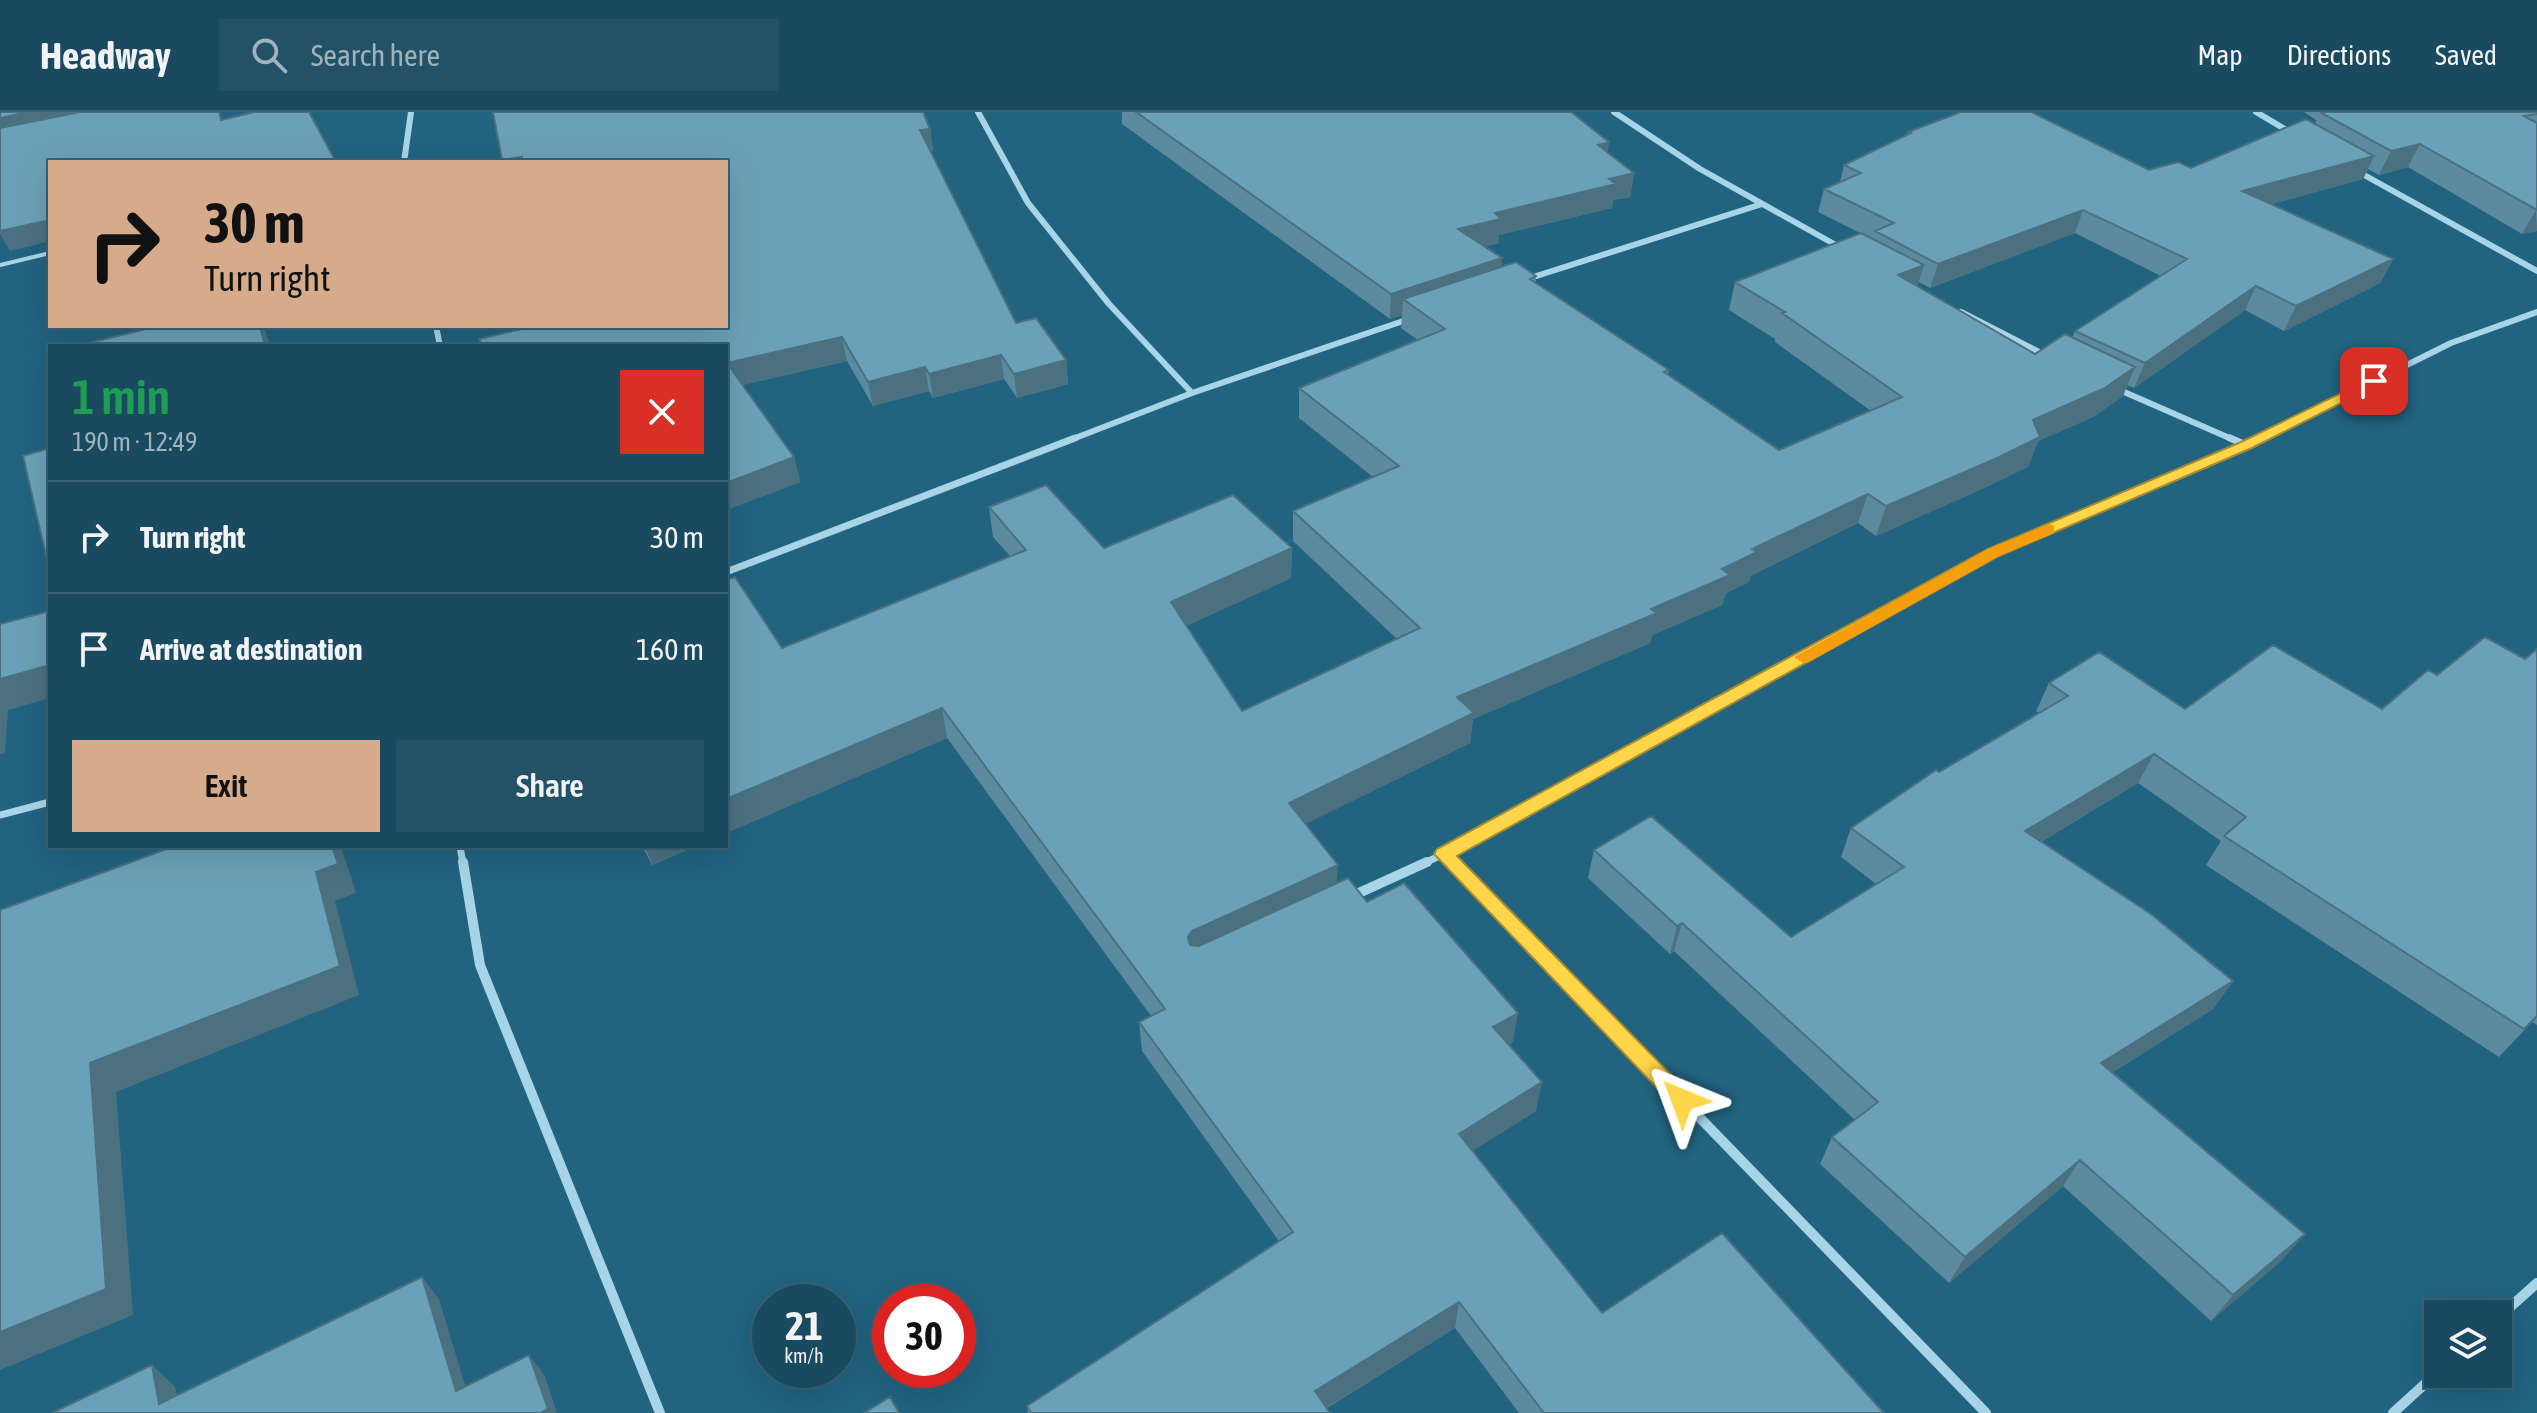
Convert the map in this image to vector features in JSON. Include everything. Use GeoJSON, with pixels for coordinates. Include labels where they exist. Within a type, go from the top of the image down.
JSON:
{"type":"FeatureCollection","features":[{"type":"Feature","properties":{"kind":"street"},"geometry":{"type":"LineString","coordinates":[[404,160],[411,112]]}},
{"type":"Feature","properties":{"kind":"street"},"geometry":{"type":"LineString","coordinates":[[978,112],[1028,203],[1109,304],[1192,393]]}},
{"type":"Feature","properties":{"kind":"street"},"geometry":{"type":"LineString","coordinates":[[1614,112],[1700,169],[1853,255]]}},
{"type":"Feature","properties":{"kind":"street"},"geometry":{"type":"LineString","coordinates":[[2256,112],[2295,135]]}},
{"type":"Feature","properties":{"kind":"street"},"geometry":{"type":"LineString","coordinates":[[2346,165],[2537,271]]}},
{"type":"Feature","properties":{"kind":"street"},"geometry":{"type":"LineString","coordinates":[[1514,283],[1762,204]]}},
{"type":"Feature","properties":{"kind":"street"},"geometry":{"type":"LineString","coordinates":[[1949,305],[2046,356]]}},
{"type":"Feature","properties":{"kind":"street"},"geometry":{"type":"LineString","coordinates":[[1334,905],[1444,854],[1994,553],[2246,445],[2451,343],[2537,312]]}},
{"type":"Feature","properties":{"kind":"street"},"geometry":{"type":"LineString","coordinates":[[728,571],[1192,393],[1426,313]]}},
{"type":"Feature","properties":{"kind":"street"},"geometry":{"type":"LineString","coordinates":[[2112,387],[2246,445]]}},
{"type":"Feature","properties":{"kind":"street"},"geometry":{"type":"LineString","coordinates":[[0,815],[48,803]]}},
{"type":"Feature","properties":{"kind":"street"},"geometry":{"type":"LineString","coordinates":[[460,848],[480,965],[660,1413]]}},
{"type":"Feature","properties":{"kind":"street"},"geometry":{"type":"LineString","coordinates":[[1444,854],[1986,1413]]}},
{"type":"Feature","properties":{"kind":"street"},"geometry":{"type":"LineString","coordinates":[[2512,1305],[2537,1283]]}},
{"type":"Feature","properties":{"kind":"street"},"geometry":{"type":"LineString","coordinates":[[2393,1413],[2424,1385]]}},
{"type":"Feature","properties":{"kind":"lane"},"geometry":{"type":"LineString","coordinates":[[0,265],[48,253]]}},
{"type":"Feature","properties":{"kind":"building"},"geometry":{"type":"Polygon","coordinates":[[[0,112],[29,112],[0,118],[0,112]]]}},
{"type":"Feature","properties":{"kind":"building"},"geometry":{"type":"Polygon","coordinates":[[[80,112],[219,112],[221,120],[255,112],[309,112],[335,160],[48,160],[48,220],[0,231],[0,128],[80,112]]]}},
{"type":"Feature","properties":{"kind":"building"},"geometry":{"type":"Polygon","coordinates":[[[493,112],[923,112],[930,129],[920,130],[1016,323],[1036,318],[1066,360],[1014,374],[1001,355],[929,374],[925,367],[868,382],[842,337],[728,363],[728,344],[482,344],[479,339],[526,328],[728,328],[728,160],[523,160],[522,157],[502,160],[493,112]]]}},
{"type":"Feature","properties":{"kind":"building"},"geometry":{"type":"Polygon","coordinates":[[[1136,112],[1571,112],[1609,142],[1598,145],[1634,173],[1609,179],[1616,184],[1495,213],[1501,219],[1458,229],[1502,258],[1391,294],[1136,112]]]}},
{"type":"Feature","properties":{"kind":"building"},"geometry":{"type":"Polygon","coordinates":[[[1961,112],[2031,112],[2149,170],[2178,162],[2191,168],[2306,119],[2374,156],[2242,191],[2393,259],[2296,306],[2256,286],[2145,363],[2075,331],[2187,259],[2083,210],[1938,264],[1875,231],[1894,223],[1824,189],[1861,173],[1844,165],[1911,133],[1908,132],[1961,112]]]}},
{"type":"Feature","properties":{"kind":"building"},"geometry":{"type":"Polygon","coordinates":[[[2320,112],[2537,112],[2524,116],[2537,123],[2537,210],[2420,144],[2391,151],[2320,112]]]}},
{"type":"Feature","properties":{"kind":"building"},"geometry":{"type":"Polygon","coordinates":[[[1861,233],[1924,265],[1898,275],[2035,354],[2065,334],[2135,367],[2105,388],[2033,420],[2040,437],[1995,459],[1886,506],[1868,494],[1752,549],[1757,552],[1722,569],[1730,575],[1651,609],[1657,613],[1457,697],[1474,713],[1289,803],[1338,865],[1192,931],[1188,937],[1190,945],[1199,946],[1348,878],[1367,902],[1404,883],[1518,1013],[1493,1027],[1542,1082],[1459,1134],[1602,1313],[1722,1233],[1884,1413],[1544,1413],[1459,1302],[1315,1391],[1330,1413],[1031,1413],[1027,1406],[1293,1232],[1139,1022],[1165,1009],[942,708],[728,798],[728,579],[735,577],[782,648],[1026,550],[989,507],[1046,485],[1104,548],[1233,495],[1292,548],[1171,602],[1242,711],[1420,628],[1293,511],[1399,466],[1299,388],[1445,329],[1403,299],[1516,262],[1536,276],[1530,279],[1669,370],[1664,372],[1779,450],[1902,397],[1782,313],[1785,312],[1735,282],[1861,233]]]}},
{"type":"Feature","properties":{"kind":"building"},"geometry":{"type":"Polygon","coordinates":[[[150,328],[260,328],[264,344],[85,344],[150,328]]]}},
{"type":"Feature","properties":{"kind":"building"},"geometry":{"type":"Polygon","coordinates":[[[728,364],[794,457],[728,482],[728,364]]]}},
{"type":"Feature","properties":{"kind":"building"},"geometry":{"type":"Polygon","coordinates":[[[48,449],[48,564],[23,456],[48,449]]]}},
{"type":"Feature","properties":{"kind":"building"},"geometry":{"type":"Polygon","coordinates":[[[48,612],[48,666],[0,679],[0,624],[48,612]]]}},
{"type":"Feature","properties":{"kind":"building"},"geometry":{"type":"Polygon","coordinates":[[[2485,637],[2525,659],[2537,649],[2537,1016],[2524,1029],[2224,836],[2246,817],[2154,754],[2025,831],[2151,914],[2233,981],[2101,1063],[2305,1234],[2233,1295],[2080,1160],[1965,1257],[1832,1137],[1878,1102],[1682,923],[1677,926],[1594,850],[1651,816],[1791,937],[1904,867],[1851,828],[1936,770],[1939,772],[2068,696],[2049,683],[2099,652],[2185,709],[2273,645],[2382,709],[2428,670],[2437,675],[2485,637]]]}},
{"type":"Feature","properties":{"kind":"building"},"geometry":{"type":"Polygon","coordinates":[[[170,848],[333,848],[338,864],[316,872],[340,966],[90,1063],[106,1289],[0,1332],[0,910],[170,848]]]}},
{"type":"Feature","properties":{"kind":"building"},"geometry":{"type":"Polygon","coordinates":[[[422,1277],[456,1391],[529,1355],[548,1409],[540,1413],[52,1413],[152,1365],[159,1404],[422,1277]]]}},
{"type":"Feature","properties":{"kind":"building"},"geometry":{"type":"Polygon","coordinates":[[[890,1397],[899,1413],[864,1413],[890,1397]]]}},
{"type":"Feature","properties":{"kind":"slow traffic"},"geometry":{"type":"LineString","coordinates":[[1803,657],[1994,553],[2049,529]]}},
{"type":"Feature","properties":{"kind":"route"},"geometry":{"type":"LineString","coordinates":[[1682,1100],[1444,854],[1994,553],[2246,445],[2374,381]]}}]}
